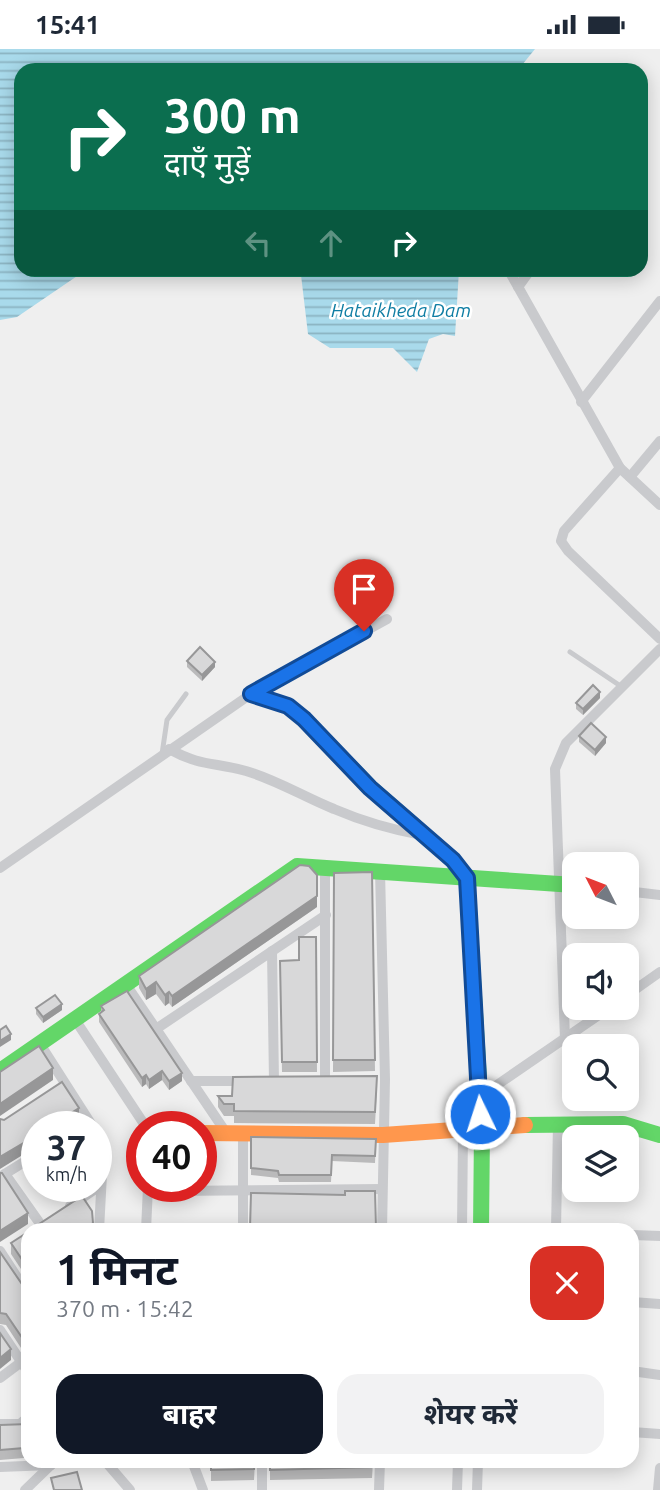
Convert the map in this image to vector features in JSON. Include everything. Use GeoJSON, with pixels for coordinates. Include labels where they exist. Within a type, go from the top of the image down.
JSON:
{"type":"FeatureCollection","features":[{"type":"Feature","properties":{"kind":"street"},"geometry":{"type":"LineString","coordinates":[[512,277],[620,468],[660,505]]}},
{"type":"Feature","properties":{"kind":"street"},"geometry":{"type":"LineString","coordinates":[[518,287],[525,277]]}},
{"type":"Feature","properties":{"kind":"street"},"geometry":{"type":"LineString","coordinates":[[581,402],[660,301]]}},
{"type":"Feature","properties":{"kind":"street"},"geometry":{"type":"LineString","coordinates":[[630,477],[660,441]]}},
{"type":"Feature","properties":{"kind":"street"},"geometry":{"type":"LineString","coordinates":[[620,468],[564,531],[561,541],[568,551],[660,639]]}},
{"type":"Feature","properties":{"kind":"street"},"geometry":{"type":"LineString","coordinates":[[0,868],[251,694],[387,619]]}},
{"type":"Feature","properties":{"kind":"street"},"geometry":{"type":"LineString","coordinates":[[563,852],[555,769],[559,754],[660,649]]}},
{"type":"Feature","properties":{"kind":"street"},"geometry":{"type":"LineString","coordinates":[[251,694],[288,706],[304,719],[350,768],[453,860],[467,878],[482,1130],[481,1223]]}},
{"type":"Feature","properties":{"kind":"street"},"geometry":{"type":"LineString","coordinates":[[165,752],[191,762],[245,771],[289,787],[334,809],[422,835]]}},
{"type":"Feature","properties":{"kind":"street"},"geometry":{"type":"LineString","coordinates":[[0,1071],[297,866],[562,884]]}},
{"type":"Feature","properties":{"kind":"street"},"geometry":{"type":"LineString","coordinates":[[313,1081],[331,1081],[326,867]]}},
{"type":"Feature","properties":{"kind":"street"},"geometry":{"type":"LineString","coordinates":[[380,871],[379,1080],[383,1135],[382,1223]]}},
{"type":"Feature","properties":{"kind":"street"},"geometry":{"type":"LineString","coordinates":[[639,893],[660,895]]}},
{"type":"Feature","properties":{"kind":"street"},"geometry":{"type":"LineString","coordinates":[[156,1029],[326,915]]}},
{"type":"Feature","properties":{"kind":"street"},"geometry":{"type":"LineString","coordinates":[[565,1034],[566,929]]}},
{"type":"Feature","properties":{"kind":"street"},"geometry":{"type":"LineString","coordinates":[[272,951],[274,1081]]}},
{"type":"Feature","properties":{"kind":"street"},"geometry":{"type":"LineString","coordinates":[[639,987],[660,972]]}},
{"type":"Feature","properties":{"kind":"street"},"geometry":{"type":"LineString","coordinates":[[125,983],[191,1081],[235,1134],[243,1190],[243,1223]]}},
{"type":"Feature","properties":{"kind":"street"},"geometry":{"type":"LineString","coordinates":[[74,1018],[135,1111]]}},
{"type":"Feature","properties":{"kind":"street"},"geometry":{"type":"LineString","coordinates":[[572,1034],[592,1020]]}},
{"type":"Feature","properties":{"kind":"street"},"geometry":{"type":"LineString","coordinates":[[478,1098],[562,1041]]}},
{"type":"Feature","properties":{"kind":"street"},"geometry":{"type":"LineString","coordinates":[[40,1044],[83,1111]]}},
{"type":"Feature","properties":{"kind":"street"},"geometry":{"type":"LineString","coordinates":[[191,1081],[287,1081]]}},
{"type":"Feature","properties":{"kind":"street"},"geometry":{"type":"LineString","coordinates":[[54,1089],[64,1082]]}},
{"type":"Feature","properties":{"kind":"street"},"geometry":{"type":"LineString","coordinates":[[217,1133],[383,1135],[558,1123],[623,1124],[660,1135]]}},
{"type":"Feature","properties":{"kind":"street"},"geometry":{"type":"LineString","coordinates":[[556,1223],[558,1123]]}},
{"type":"Feature","properties":{"kind":"street"},"geometry":{"type":"LineString","coordinates":[[462,1223],[463,1131]]}},
{"type":"Feature","properties":{"kind":"street"},"geometry":{"type":"LineString","coordinates":[[21,1164],[2,1176],[34,1223]]}},
{"type":"Feature","properties":{"kind":"street"},"geometry":{"type":"LineString","coordinates":[[217,1190],[382,1189]]}},
{"type":"Feature","properties":{"kind":"street"},"geometry":{"type":"LineString","coordinates":[[44,1223],[76,1202]]}},
{"type":"Feature","properties":{"kind":"street"},"geometry":{"type":"LineString","coordinates":[[99,1223],[100,1202]]}},
{"type":"Feature","properties":{"kind":"street"},"geometry":{"type":"LineString","coordinates":[[146,1223],[147,1202]]}},
{"type":"Feature","properties":{"kind":"street"},"geometry":{"type":"LineString","coordinates":[[639,1236],[660,1237]]}},
{"type":"Feature","properties":{"kind":"street"},"geometry":{"type":"LineString","coordinates":[[3,1250],[21,1281]]}},
{"type":"Feature","properties":{"kind":"street"},"geometry":{"type":"LineString","coordinates":[[639,1302],[660,1304]]}},
{"type":"Feature","properties":{"kind":"street"},"geometry":{"type":"LineString","coordinates":[[0,1330],[21,1354]]}},
{"type":"Feature","properties":{"kind":"street"},"geometry":{"type":"LineString","coordinates":[[0,1378],[21,1362]]}},
{"type":"Feature","properties":{"kind":"street"},"geometry":{"type":"LineString","coordinates":[[639,1372],[660,1375]]}},
{"type":"Feature","properties":{"kind":"street"},"geometry":{"type":"LineString","coordinates":[[0,1424],[21,1423]]}},
{"type":"Feature","properties":{"kind":"street"},"geometry":{"type":"LineString","coordinates":[[639,1432],[660,1434]]}},
{"type":"Feature","properties":{"kind":"street"},"geometry":{"type":"LineString","coordinates":[[0,1467],[21,1465]]}},
{"type":"Feature","properties":{"kind":"street"},"geometry":{"type":"LineString","coordinates":[[25,1490],[48,1468]]}},
{"type":"Feature","properties":{"kind":"street"},"geometry":{"type":"LineString","coordinates":[[111,1468],[130,1490]]}},
{"type":"Feature","properties":{"kind":"street"},"geometry":{"type":"LineString","coordinates":[[195,1468],[203,1490]]}},
{"type":"Feature","properties":{"kind":"street"},"geometry":{"type":"LineString","coordinates":[[262,1468],[262,1490]]}},
{"type":"Feature","properties":{"kind":"street"},"geometry":{"type":"LineString","coordinates":[[379,1490],[380,1468]]}},
{"type":"Feature","properties":{"kind":"street"},"geometry":{"type":"LineString","coordinates":[[457,1490],[458,1468]]}},
{"type":"Feature","properties":{"kind":"street"},"geometry":{"type":"LineString","coordinates":[[477,1490],[478,1468]]}},
{"type":"Feature","properties":{"kind":"street"},"geometry":{"type":"LineString","coordinates":[[658,1490],[660,1468]]}},
{"type":"Feature","properties":{"kind":"lane"},"geometry":{"type":"LineString","coordinates":[[570,652],[622,687]]}},
{"type":"Feature","properties":{"kind":"lane"},"geometry":{"type":"LineString","coordinates":[[165,752],[166,720],[186,694]]}},
{"type":"Feature","properties":{"kind":"water"},"geometry":{"type":"Polygon","coordinates":[[[0,49],[535,49],[524,63],[14,63],[14,277],[76,277],[17,317],[0,320],[0,49]]]}},
{"type":"Feature","properties":{"kind":"water","name":"Hataikheda Dam"},"geometry":{"type":"Polygon","coordinates":[[[301,277],[459,277],[455,336],[443,334],[429,339],[417,372],[393,348],[330,348],[308,334],[301,277]]]}},
{"type":"Feature","properties":{"kind":"building"},"geometry":{"type":"Polygon","coordinates":[[[200,647],[215,662],[202,675],[187,661],[200,647]]]}},
{"type":"Feature","properties":{"kind":"building"},"geometry":{"type":"Polygon","coordinates":[[[593,685],[600,692],[583,709],[576,703],[593,685]]]}},
{"type":"Feature","properties":{"kind":"building"},"geometry":{"type":"Polygon","coordinates":[[[591,723],[606,737],[595,750],[579,736],[591,723]]]}},
{"type":"Feature","properties":{"kind":"building"},"geometry":{"type":"Polygon","coordinates":[[[300,865],[309,866],[317,875],[317,896],[172,996],[169,992],[165,995],[156,982],[146,989],[139,976],[300,865]]]}},
{"type":"Feature","properties":{"kind":"building"},"geometry":{"type":"Polygon","coordinates":[[[372,872],[375,1060],[333,1060],[334,873],[372,872]]]}},
{"type":"Feature","properties":{"kind":"building"},"geometry":{"type":"Polygon","coordinates":[[[299,937],[316,937],[317,1062],[282,1062],[280,961],[299,960],[299,937]]]}},
{"type":"Feature","properties":{"kind":"building"},"geometry":{"type":"Polygon","coordinates":[[[127,991],[182,1073],[169,1081],[162,1071],[149,1080],[146,1075],[142,1078],[99,1014],[104,1010],[101,1006],[127,991]]]}},
{"type":"Feature","properties":{"kind":"building"},"geometry":{"type":"Polygon","coordinates":[[[55,995],[62,1004],[43,1017],[36,1008],[55,995]]]}},
{"type":"Feature","properties":{"kind":"building"},"geometry":{"type":"Polygon","coordinates":[[[6,1026],[11,1034],[0,1041],[0,1030],[6,1026]]]}},
{"type":"Feature","properties":{"kind":"building"},"geometry":{"type":"Polygon","coordinates":[[[39,1046],[53,1068],[0,1104],[0,1072],[39,1046]]]}},
{"type":"Feature","properties":{"kind":"building"},"geometry":{"type":"Polygon","coordinates":[[[377,1076],[375,1112],[234,1111],[234,1104],[224,1104],[218,1096],[232,1096],[233,1077],[377,1076]]]}},
{"type":"Feature","properties":{"kind":"building"},"geometry":{"type":"Polygon","coordinates":[[[62,1082],[79,1108],[74,1111],[21,1111],[21,1145],[0,1157],[0,1119],[4,1120],[62,1082]]]}},
{"type":"Feature","properties":{"kind":"building"},"geometry":{"type":"Polygon","coordinates":[[[251,1137],[376,1139],[375,1156],[332,1155],[331,1175],[279,1175],[278,1171],[251,1168],[251,1137]]]}},
{"type":"Feature","properties":{"kind":"building"},"geometry":{"type":"Polygon","coordinates":[[[0,1173],[28,1213],[0,1231],[0,1173]]]}},
{"type":"Feature","properties":{"kind":"building"},"geometry":{"type":"Polygon","coordinates":[[[345,1191],[375,1191],[376,1223],[250,1223],[251,1193],[345,1195],[345,1191]]]}},
{"type":"Feature","properties":{"kind":"building"},"geometry":{"type":"Polygon","coordinates":[[[73,1202],[86,1202],[92,1211],[93,1223],[41,1223],[73,1202]]]}},
{"type":"Feature","properties":{"kind":"building"},"geometry":{"type":"Polygon","coordinates":[[[21,1237],[21,1258],[11,1243],[21,1237]]]}},
{"type":"Feature","properties":{"kind":"building"},"geometry":{"type":"Polygon","coordinates":[[[0,1252],[21,1283],[21,1336],[6,1314],[0,1313],[0,1252]]]}},
{"type":"Feature","properties":{"kind":"building"},"geometry":{"type":"Polygon","coordinates":[[[0,1333],[11,1349],[0,1358],[0,1333]]]}},
{"type":"Feature","properties":{"kind":"building"},"geometry":{"type":"Polygon","coordinates":[[[21,1424],[21,1448],[0,1450],[0,1425],[21,1424]]]}},
{"type":"Feature","properties":{"kind":"building"},"geometry":{"type":"Polygon","coordinates":[[[211,1468],[254,1468],[254,1469],[211,1468]]]}},
{"type":"Feature","properties":{"kind":"building"},"geometry":{"type":"Polygon","coordinates":[[[270,1468],[338,1468],[270,1470],[270,1468]]]}},
{"type":"Feature","properties":{"kind":"building"},"geometry":{"type":"Polygon","coordinates":[[[77,1472],[82,1490],[54,1490],[51,1478],[77,1472]]]}},
{"type":"Feature","properties":{"kind":"traffic: fast"},"geometry":{"type":"LineString","coordinates":[[251,694],[288,706],[304,719],[371,788],[453,860],[467,878],[482,1130],[481,1223]]}},
{"type":"Feature","properties":{"kind":"traffic: fast"},"geometry":{"type":"LineString","coordinates":[[0,1071],[297,866],[562,884]]}},
{"type":"Feature","properties":{"kind":"traffic: fast"},"geometry":{"type":"LineString","coordinates":[[525,1125],[623,1124],[660,1135]]}},
{"type":"Feature","properties":{"kind":"traffic: slow"},"geometry":{"type":"LineString","coordinates":[[217,1133],[383,1135],[525,1125]]}},
{"type":"Feature","properties":{"kind":"route"},"geometry":{"type":"LineString","coordinates":[[364,631],[251,694],[288,706],[304,719],[370,788],[463,870],[467,878],[480,1114]]}}]}
